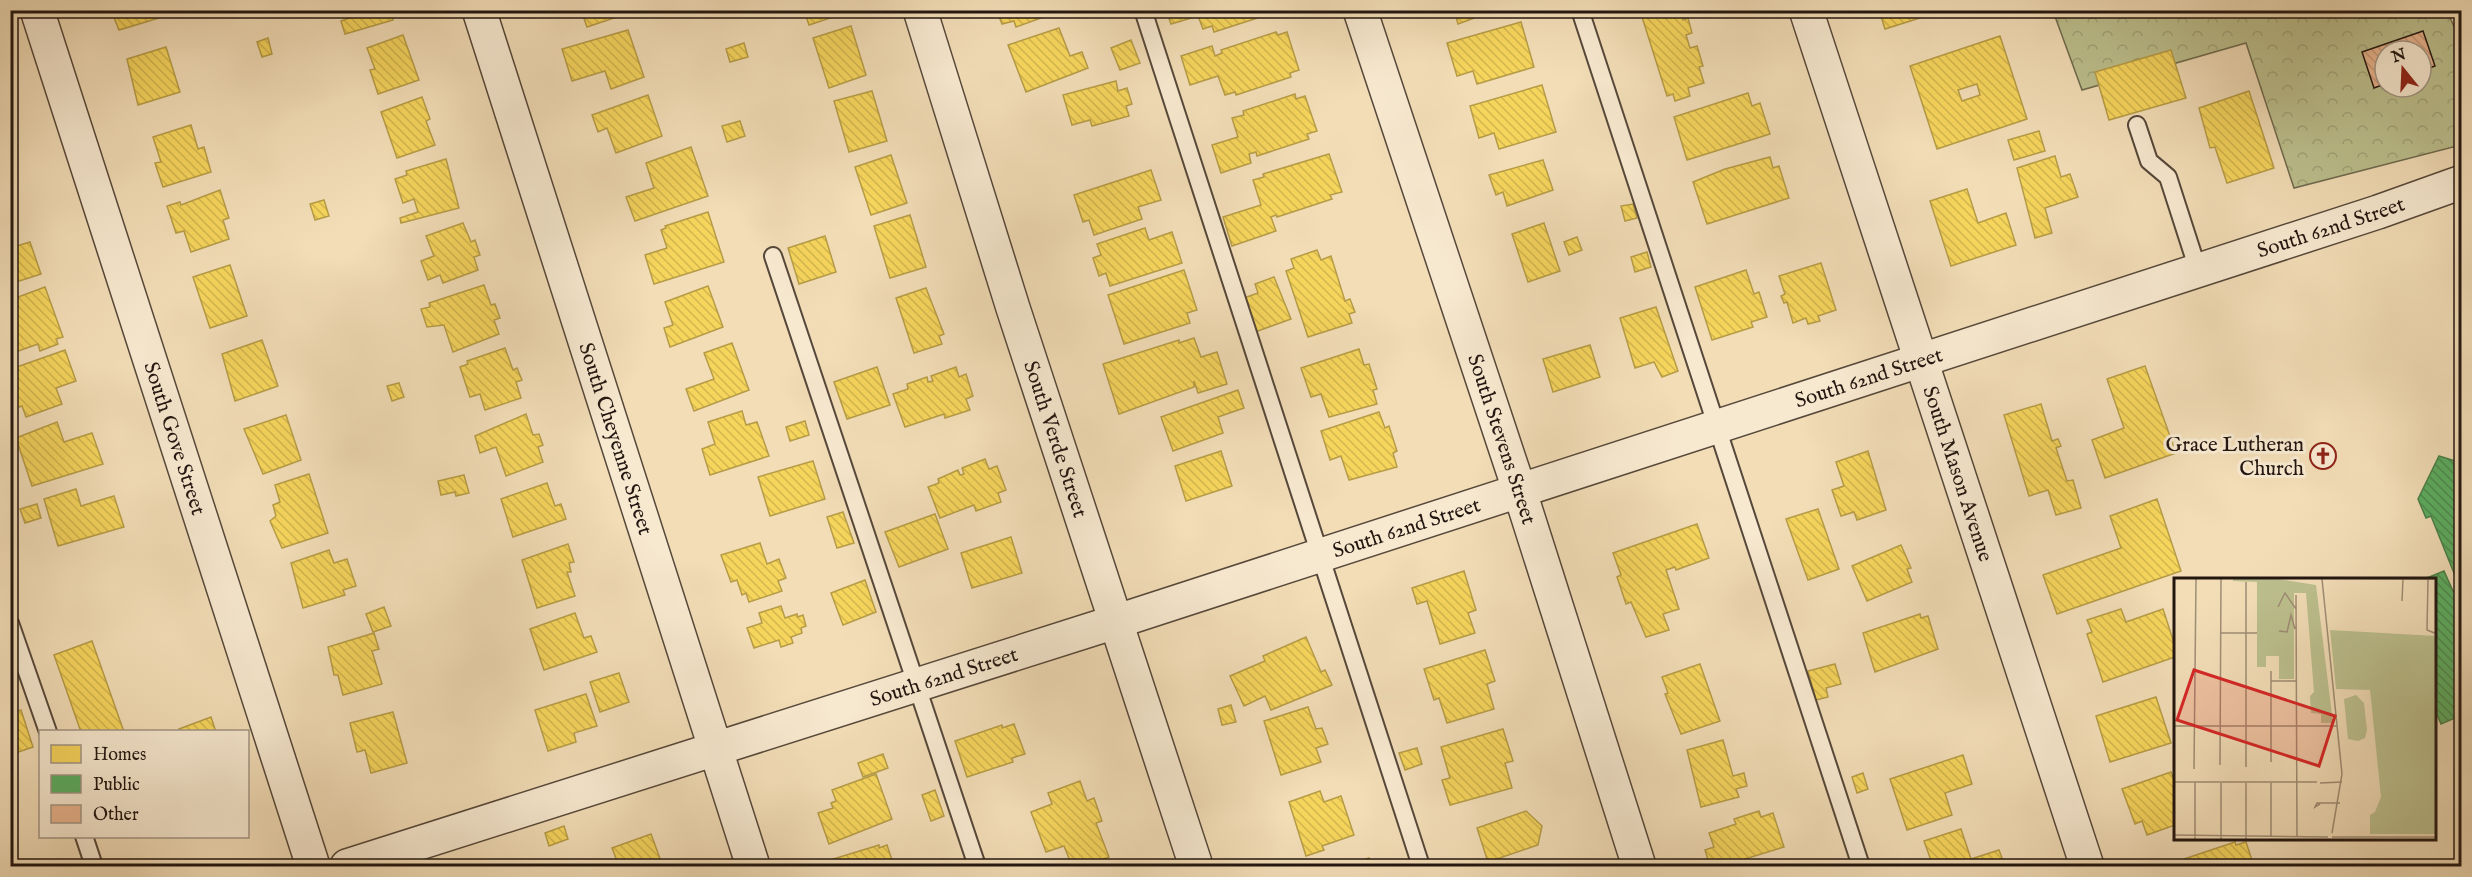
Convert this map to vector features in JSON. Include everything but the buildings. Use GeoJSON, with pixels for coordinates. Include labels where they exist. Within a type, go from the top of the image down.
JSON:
{"type":"FeatureCollection","features":[{"type":"Feature","properties":{"kind":"street","name":"South Gove Street"},"geometry":{"type":"LineString","coordinates":[[37,10],[313,867]]}},
{"type":"Feature","properties":{"kind":"street","name":"South Cheyenne Street"},"geometry":{"type":"LineString","coordinates":[[479,10],[753,867]]}},
{"type":"Feature","properties":{"kind":"street","name":"South Verde Street"},"geometry":{"type":"LineString","coordinates":[[920,10],[1017,319],[1118,621],[1196,867]]}},
{"type":"Feature","properties":{"kind":"street","name":"South Stevens Street"},"geometry":{"type":"LineString","coordinates":[[1360,10],[1519,489],[1639,867]]}},
{"type":"Feature","properties":{"kind":"street","name":"South Mason Avenue"},"geometry":{"type":"LineString","coordinates":[[1806,10],[2087,867]]}},
{"type":"Feature","properties":{"kind":"street","name":"South 62nd Street"},"geometry":{"type":"LineString","coordinates":[[347,867],[1118,621],[2462,182]]}},
{"type":"Feature","properties":{"kind":"lane"},"geometry":{"type":"LineString","coordinates":[[1143,10],[1421,867]]}},
{"type":"Feature","properties":{"kind":"lane"},"geometry":{"type":"LineString","coordinates":[[1580,10],[1861,867]]}},
{"type":"Feature","properties":{"kind":"lane"},"geometry":{"type":"LineString","coordinates":[[2137,125],[2149,161],[2168,177],[2198,270]]}},
{"type":"Feature","properties":{"kind":"lane"},"geometry":{"type":"LineString","coordinates":[[773,256],[977,867]]}},
{"type":"Feature","properties":{"kind":"lane"},"geometry":{"type":"LineString","coordinates":[[10,623],[47,730]]}},
{"type":"Feature","properties":{"kind":"lane"},"geometry":{"type":"LineString","coordinates":[[84,838],[94,867]]}},
{"type":"Feature","properties":{"kind":"green space"},"geometry":{"type":"Polygon","coordinates":[[[2053,11],[2447,11],[2461,42],[2461,145],[2294,188],[2246,43],[2082,90],[2053,11]]]}},
{"type":"Feature","properties":{"kind":"place","name":"Grace Lutheran Church"},"geometry":{"type":"Point","coordinates":[2323,456]}}]}
